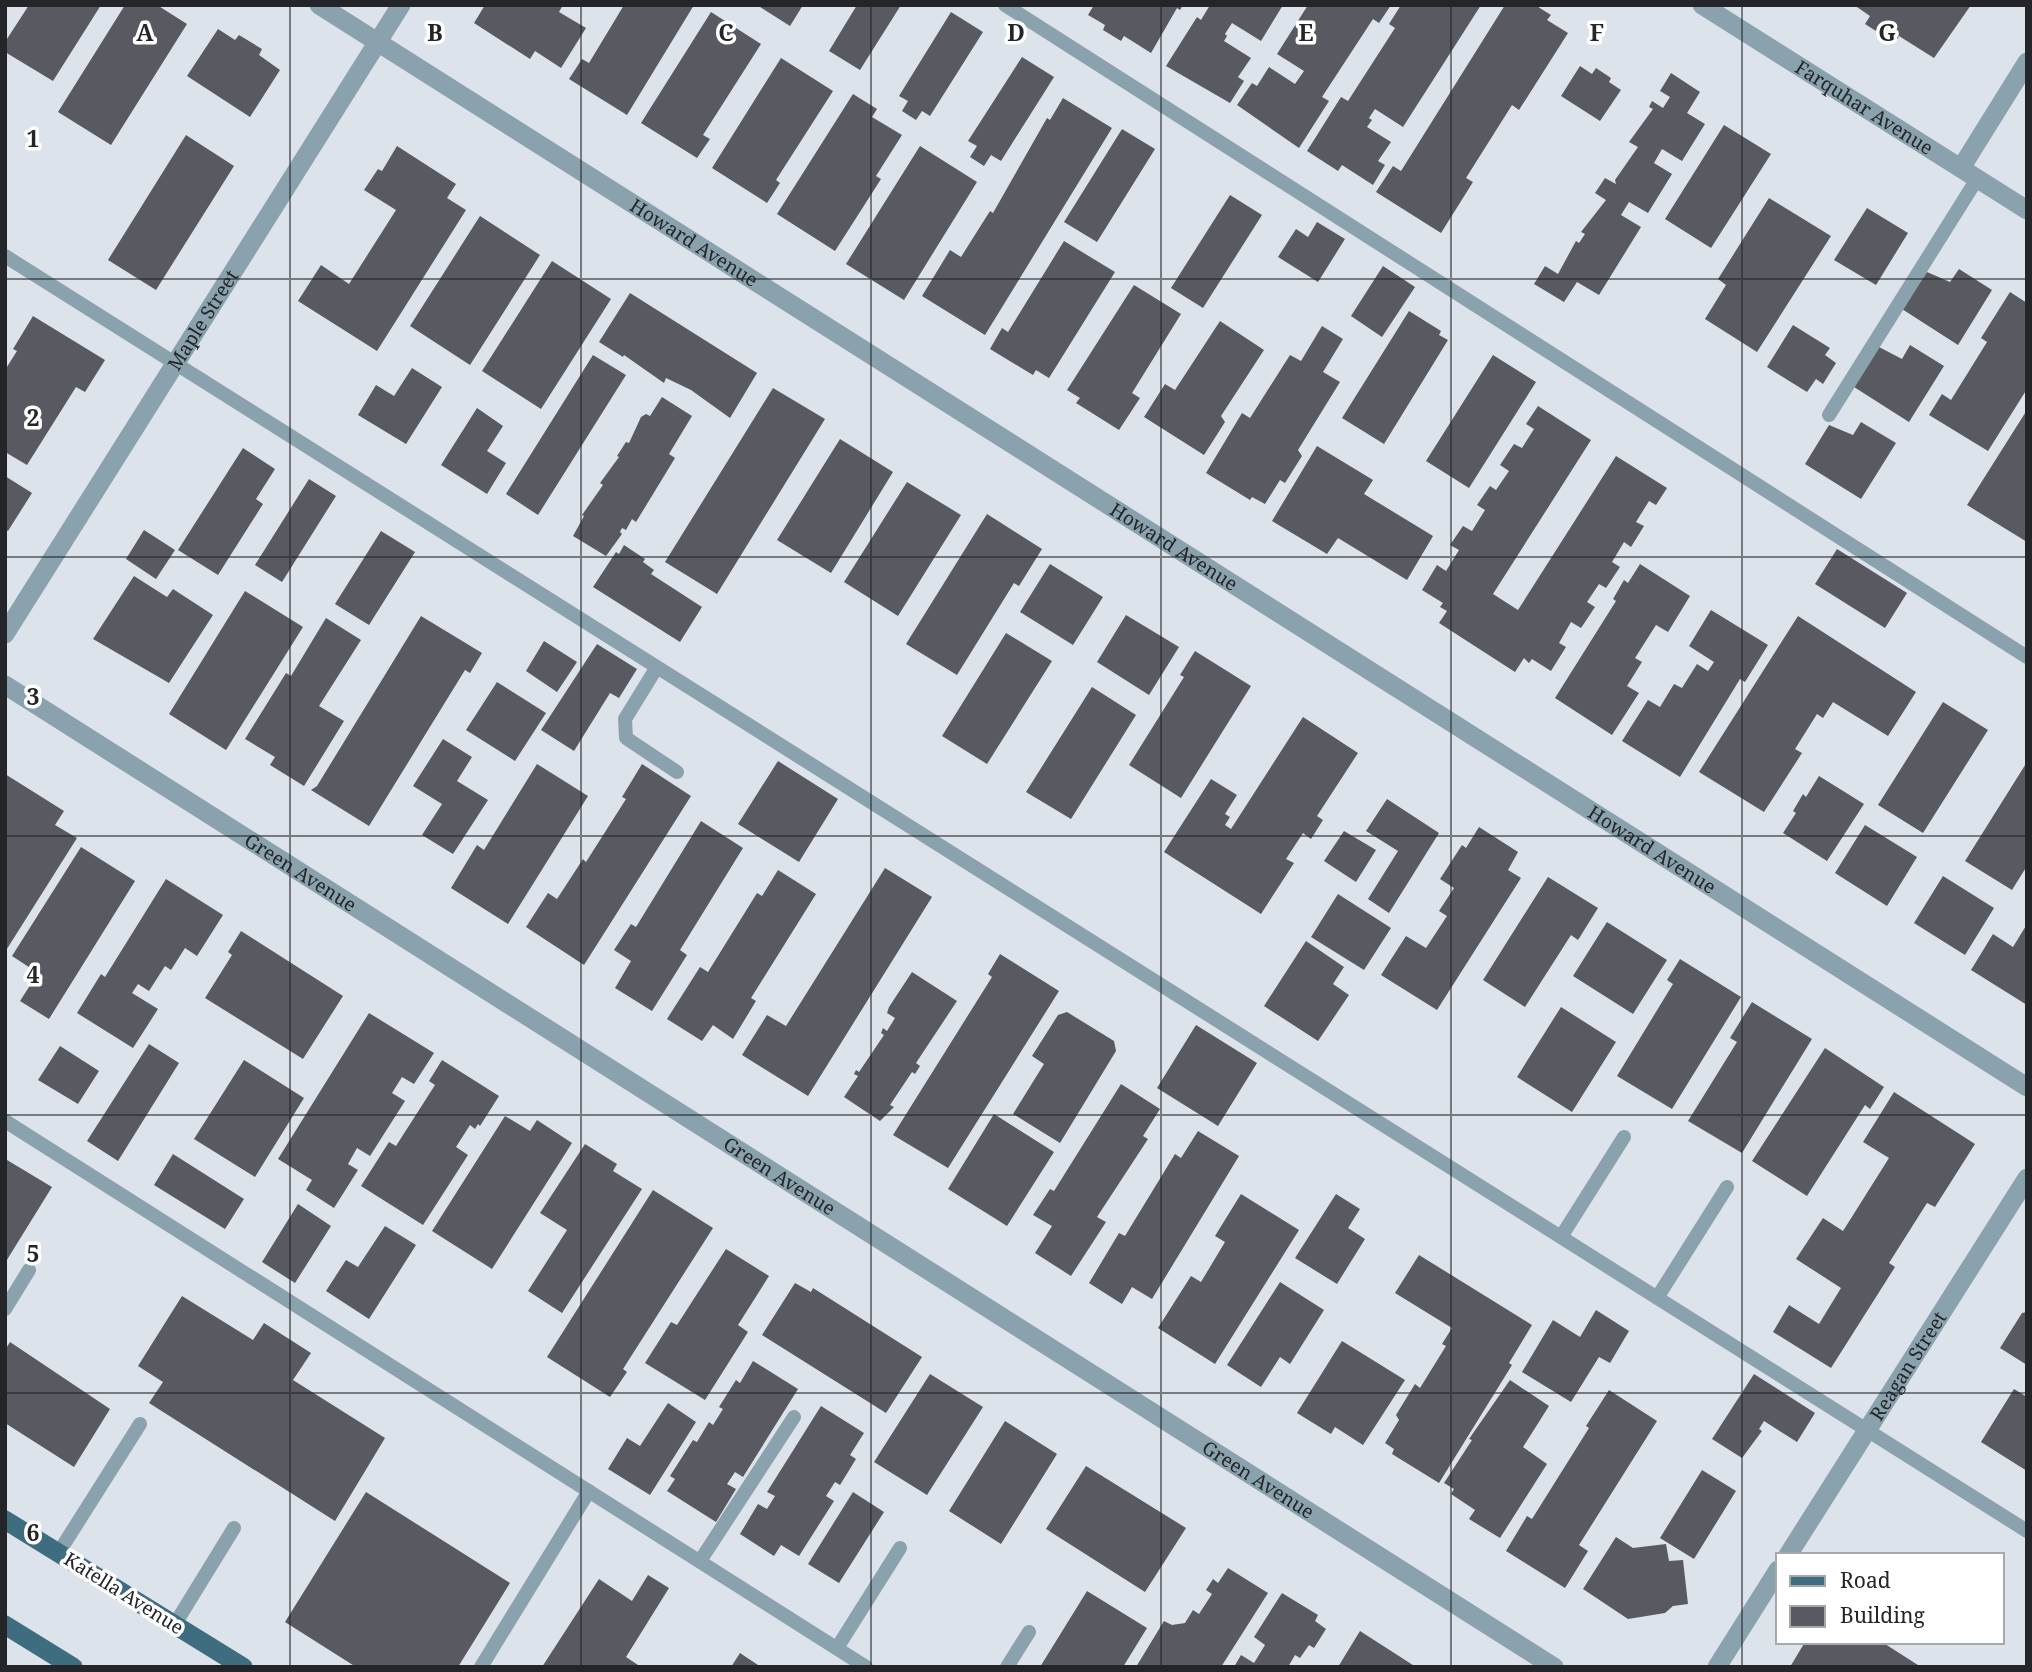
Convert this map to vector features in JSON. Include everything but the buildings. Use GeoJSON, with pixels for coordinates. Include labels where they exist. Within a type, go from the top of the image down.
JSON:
{"type":"FeatureCollection","features":[{"type":"Feature","properties":{"kind":"main road","name":"Katella Avenue"},"geometry":{"type":"LineString","coordinates":[[7,1525],[59,1552],[243,1667]]}},
{"type":"Feature","properties":{"kind":"main road"},"geometry":{"type":"LineString","coordinates":[[5,1625],[73,1667]]}},
{"type":"Feature","properties":{"kind":"street","name":"Howard Avenue"},"geometry":{"type":"LineString","coordinates":[[319,5],[2027,1087]]}},
{"type":"Feature","properties":{"kind":"street","name":"Maple Street"},"geometry":{"type":"LineString","coordinates":[[5,634],[401,5]]}},
{"type":"Feature","properties":{"kind":"street","name":"Farquhar Avenue"},"geometry":{"type":"LineString","coordinates":[[1702,5],[2027,210]]}},
{"type":"Feature","properties":{"kind":"street"},"geometry":{"type":"LineString","coordinates":[[1969,173],[2027,62]]}},
{"type":"Feature","properties":{"kind":"street","name":"Green Avenue"},"geometry":{"type":"LineString","coordinates":[[5,685],[1553,1667]]}},
{"type":"Feature","properties":{"kind":"street","name":"Reagan Street"},"geometry":{"type":"LineString","coordinates":[[1789,1553],[2027,1178]]}},
{"type":"Feature","properties":{"kind":"street"},"geometry":{"type":"LineString","coordinates":[[1717,1667],[1776,1573]]}},
{"type":"Feature","properties":{"kind":"lane"},"geometry":{"type":"LineString","coordinates":[[1005,5],[2027,657]]}},
{"type":"Feature","properties":{"kind":"lane"},"geometry":{"type":"LineString","coordinates":[[1829,415],[1969,173]]}},
{"type":"Feature","properties":{"kind":"lane"},"geometry":{"type":"LineString","coordinates":[[5,256],[2027,1531]]}},
{"type":"Feature","properties":{"kind":"lane"},"geometry":{"type":"LineString","coordinates":[[657,667],[625,719],[626,738],[677,772]]}},
{"type":"Feature","properties":{"kind":"lane"},"geometry":{"type":"LineString","coordinates":[[5,1121],[866,1667]]}},
{"type":"Feature","properties":{"kind":"lane"},"geometry":{"type":"LineString","coordinates":[[1561,1237],[1624,1137]]}},
{"type":"Feature","properties":{"kind":"lane"},"geometry":{"type":"LineString","coordinates":[[1657,1298],[1727,1187]]}},
{"type":"Feature","properties":{"kind":"lane"},"geometry":{"type":"LineString","coordinates":[[5,1308],[29,1270]]}},
{"type":"Feature","properties":{"kind":"lane"},"geometry":{"type":"LineString","coordinates":[[700,1561],[794,1417]]}},
{"type":"Feature","properties":{"kind":"lane"},"geometry":{"type":"LineString","coordinates":[[59,1552],[140,1424]]}},
{"type":"Feature","properties":{"kind":"lane"},"geometry":{"type":"LineString","coordinates":[[481,1667],[589,1491]]}},
{"type":"Feature","properties":{"kind":"lane"},"geometry":{"type":"LineString","coordinates":[[175,1624],[234,1528]]}},
{"type":"Feature","properties":{"kind":"lane"},"geometry":{"type":"LineString","coordinates":[[837,1648],[900,1548]]}},
{"type":"Feature","properties":{"kind":"lane"},"geometry":{"type":"LineString","coordinates":[[1007,1667],[1029,1632]]}}]}
